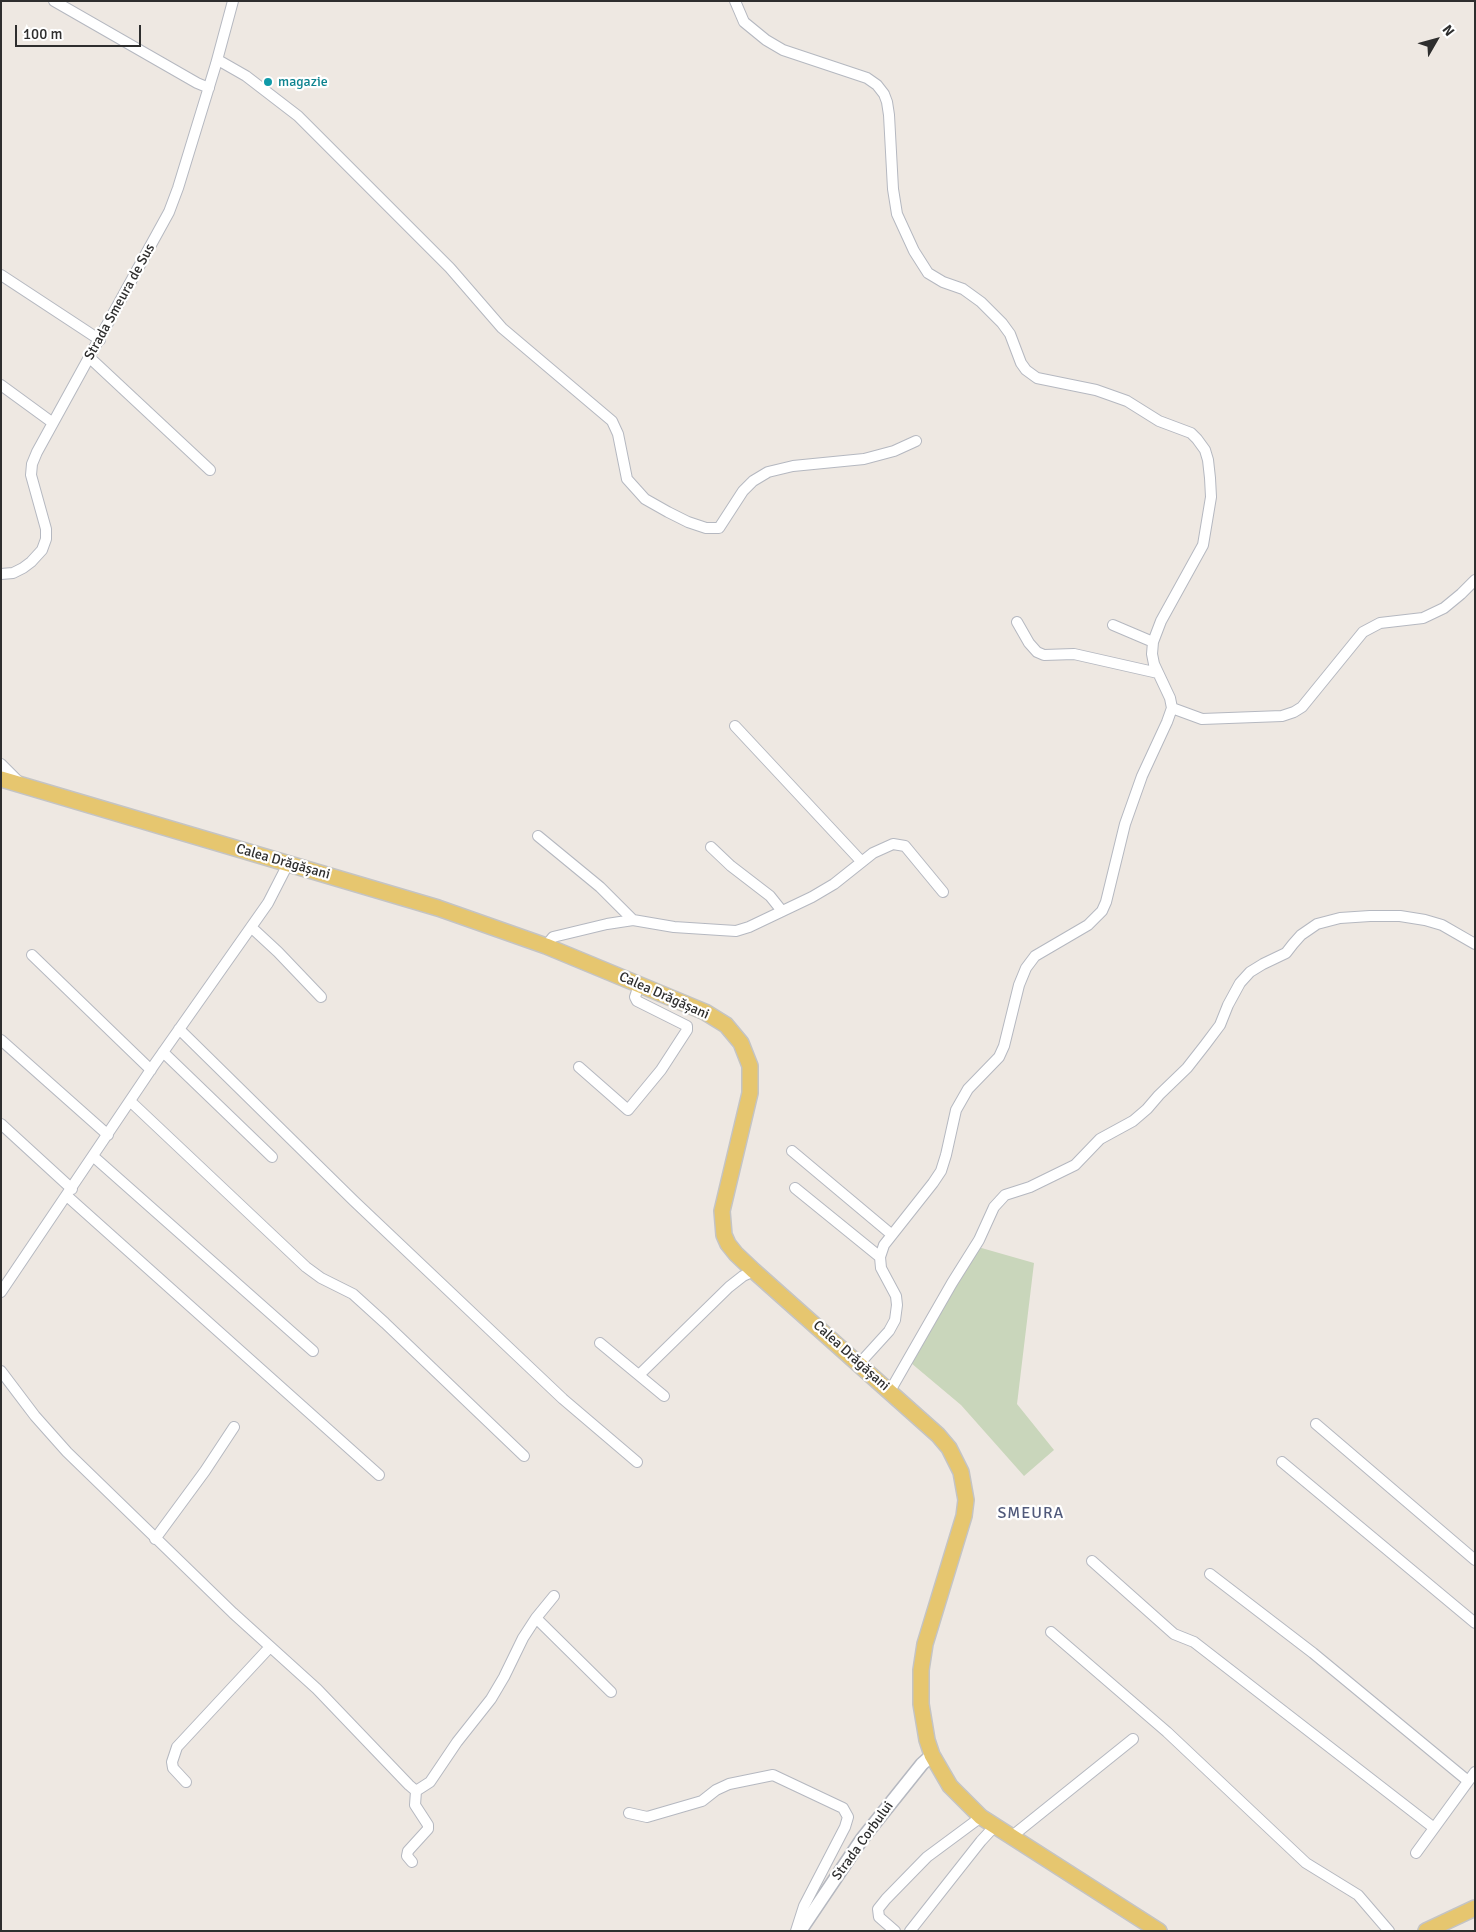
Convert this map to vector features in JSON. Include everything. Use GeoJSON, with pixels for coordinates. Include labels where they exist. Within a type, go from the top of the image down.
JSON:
{"type":"FeatureCollection","features":[{"type":"Feature","properties":{"kind":"main road","name":"Calea Drăgășani"},"geometry":{"type":"LineString","coordinates":[[1,779],[438,908],[546,946],[705,1012],[726,1025],[741,1043],[750,1066],[750,1093],[724,1198],[721,1222],[728,1244],[754,1271],[938,1435],[949,1448],[961,1472],[966,1500],[964,1516],[922,1654],[920,1687],[923,1723],[932,1755],[950,1786],[981,1817],[1159,1931]]}},
{"type":"Feature","properties":{"kind":"main road"},"geometry":{"type":"LineString","coordinates":[[1426,1931],[1475,1908]]}},
{"type":"Feature","properties":{"kind":"street"},"geometry":{"type":"LineString","coordinates":[[54,1],[180,74],[209,88]]}},
{"type":"Feature","properties":{"kind":"street","name":"Strada Smeura de Sus"},"geometry":{"type":"LineString","coordinates":[[1,574],[13,572],[32,562],[42,550],[46,529],[31,475],[36,452],[100,340],[169,212],[218,60],[234,1]]}},
{"type":"Feature","properties":{"kind":"street"},"geometry":{"type":"LineString","coordinates":[[735,1],[744,22],[766,40],[783,50],[804,58],[854,72],[877,85],[888,102],[894,200],[902,226],[914,252],[928,273],[974,296],[1002,323],[1010,334],[1021,363],[1026,370],[1037,378],[1096,390],[1127,401],[1159,421],[1191,433],[1205,450],[1208,460],[1211,497],[1202,545],[1161,621],[1152,642],[1152,654],[1158,673],[1170,698],[1172,708],[1168,722],[1142,776],[1125,824],[1102,911],[1088,926],[1035,956],[1026,968],[1019,985],[1004,1046],[999,1056],[968,1089],[956,1110],[941,1171],[934,1184],[891,1234],[884,1245],[880,1257],[882,1268],[896,1296],[895,1320],[890,1331],[859,1364]]}},
{"type":"Feature","properties":{"kind":"street"},"geometry":{"type":"LineString","coordinates":[[218,60],[246,76],[298,116],[450,268],[502,328],[612,421],[618,434],[628,479],[645,499],[668,512],[706,528],[718,528],[743,491],[768,472],[793,466],[864,458],[894,451],[916,441]]}},
{"type":"Feature","properties":{"kind":"street"},"geometry":{"type":"LineString","coordinates":[[1,275],[100,340]]}},
{"type":"Feature","properties":{"kind":"street"},"geometry":{"type":"LineString","coordinates":[[90,358],[210,470]]}},
{"type":"Feature","properties":{"kind":"street"},"geometry":{"type":"LineString","coordinates":[[1,385],[53,422]]}},
{"type":"Feature","properties":{"kind":"street"},"geometry":{"type":"LineString","coordinates":[[1172,708],[1202,719],[1282,716],[1294,712],[1302,707],[1363,632],[1380,623],[1423,618],[1444,608],[1475,580]]}},
{"type":"Feature","properties":{"kind":"street"},"geometry":{"type":"LineString","coordinates":[[1017,622],[1029,643],[1037,652],[1044,655],[1074,654],[1158,673]]}},
{"type":"Feature","properties":{"kind":"street"},"geometry":{"type":"LineString","coordinates":[[1113,625],[1152,642]]}},
{"type":"Feature","properties":{"kind":"street"},"geometry":{"type":"LineString","coordinates":[[736,726],[861,861]]}},
{"type":"Feature","properties":{"kind":"street"},"geometry":{"type":"LineString","coordinates":[[1,764],[23,786]]}},
{"type":"Feature","properties":{"kind":"street"},"geometry":{"type":"LineString","coordinates":[[538,836],[600,887],[632,920]]}},
{"type":"Feature","properties":{"kind":"street"},"geometry":{"type":"LineString","coordinates":[[546,946],[553,937],[632,920],[674,927],[736,930],[760,923],[834,884],[861,861],[893,844],[905,846],[943,892]]}},
{"type":"Feature","properties":{"kind":"street"},"geometry":{"type":"LineString","coordinates":[[711,847],[731,866],[770,896],[782,911]]}},
{"type":"Feature","properties":{"kind":"street"},"geometry":{"type":"LineString","coordinates":[[1,1292],[94,1157],[163,1052],[268,903],[288,864]]}},
{"type":"Feature","properties":{"kind":"street"},"geometry":{"type":"LineString","coordinates":[[890,1391],[979,1240],[994,1206],[1005,1195],[1030,1187],[1066,1171],[1075,1165],[1100,1139],[1133,1122],[1187,1068],[1205,1045],[1220,1025],[1240,983],[1250,972],[1286,953],[1297,939],[1317,924],[1340,918],[1400,916],[1425,920],[1442,925],[1475,944]]}},
{"type":"Feature","properties":{"kind":"street"},"geometry":{"type":"LineString","coordinates":[[251,927],[321,997]]}},
{"type":"Feature","properties":{"kind":"street"},"geometry":{"type":"LineString","coordinates":[[32,955],[151,1070]]}},
{"type":"Feature","properties":{"kind":"street"},"geometry":{"type":"LineString","coordinates":[[579,1067],[628,1110],[661,1070],[688,1026],[637,1001],[635,997],[639,985]]}},
{"type":"Feature","properties":{"kind":"street"},"geometry":{"type":"LineString","coordinates":[[179,1029],[354,1201],[529,1368],[636,1462]]}},
{"type":"Feature","properties":{"kind":"street"},"geometry":{"type":"LineString","coordinates":[[1,1040],[108,1135]]}},
{"type":"Feature","properties":{"kind":"street"},"geometry":{"type":"LineString","coordinates":[[163,1052],[272,1157]]}},
{"type":"Feature","properties":{"kind":"street"},"geometry":{"type":"LineString","coordinates":[[130,1101],[306,1267],[321,1278],[353,1294],[524,1456]]}},
{"type":"Feature","properties":{"kind":"street"},"geometry":{"type":"LineString","coordinates":[[1,1124],[69,1193],[378,1475]]}},
{"type":"Feature","properties":{"kind":"street"},"geometry":{"type":"LineString","coordinates":[[792,1151],[891,1234]]}},
{"type":"Feature","properties":{"kind":"street"},"geometry":{"type":"LineString","coordinates":[[94,1157],[313,1351]]}},
{"type":"Feature","properties":{"kind":"street"},"geometry":{"type":"LineString","coordinates":[[795,1188],[880,1257]]}},
{"type":"Feature","properties":{"kind":"street"},"geometry":{"type":"LineString","coordinates":[[639,1375],[729,1287],[743,1276],[754,1271]]}},
{"type":"Feature","properties":{"kind":"street"},"geometry":{"type":"LineString","coordinates":[[600,1343],[664,1396]]}},
{"type":"Feature","properties":{"kind":"street"},"geometry":{"type":"LineString","coordinates":[[1,1371],[35,1416],[67,1452],[155,1539],[317,1689],[409,1786],[416,1791]]}},
{"type":"Feature","properties":{"kind":"street"},"geometry":{"type":"LineString","coordinates":[[1316,1424],[1475,1560]]}},
{"type":"Feature","properties":{"kind":"street"},"geometry":{"type":"LineString","coordinates":[[155,1539],[205,1471],[234,1427]]}},
{"type":"Feature","properties":{"kind":"street"},"geometry":{"type":"LineString","coordinates":[[1282,1462],[1475,1623]]}},
{"type":"Feature","properties":{"kind":"street"},"geometry":{"type":"LineString","coordinates":[[1092,1561],[1174,1634],[1194,1642],[1434,1828]]}},
{"type":"Feature","properties":{"kind":"street"},"geometry":{"type":"LineString","coordinates":[[1210,1574],[1471,1776],[1416,1852]]}},
{"type":"Feature","properties":{"kind":"street"},"geometry":{"type":"LineString","coordinates":[[412,1862],[407,1856],[408,1851],[428,1829],[428,1825],[414,1805],[416,1791],[430,1782],[457,1742],[491,1699],[504,1677],[518,1646],[536,1618],[554,1596]]}},
{"type":"Feature","properties":{"kind":"street"},"geometry":{"type":"LineString","coordinates":[[536,1618],[611,1692]]}},
{"type":"Feature","properties":{"kind":"street"},"geometry":{"type":"LineString","coordinates":[[1052,1632],[1167,1732],[1306,1863],[1358,1895],[1388,1931]]}},
{"type":"Feature","properties":{"kind":"street"},"geometry":{"type":"LineString","coordinates":[[186,1782],[173,1768],[172,1762],[177,1747],[270,1647]]}},
{"type":"Feature","properties":{"kind":"street"},"geometry":{"type":"LineString","coordinates":[[1011,1837],[1132,1739]]}},
{"type":"Feature","properties":{"kind":"street","name":"Strada Corbului"},"geometry":{"type":"LineString","coordinates":[[800,1931],[862,1839],[922,1764],[932,1755]]}},
{"type":"Feature","properties":{"kind":"street"},"geometry":{"type":"LineString","coordinates":[[629,1813],[647,1817],[702,1801],[716,1790],[729,1784],[774,1775],[843,1808],[848,1817],[845,1827],[804,1906],[796,1931]]}},
{"type":"Feature","properties":{"kind":"street"},"geometry":{"type":"LineString","coordinates":[[895,1931],[879,1917],[878,1908],[928,1857],[981,1817]]}},
{"type":"Feature","properties":{"kind":"street"},"geometry":{"type":"LineString","coordinates":[[910,1931],[994,1827]]}},
{"type":"Feature","properties":{"kind":"green space"},"geometry":{"type":"Polygon","coordinates":[[[978,1247],[1034,1263],[1017,1404],[1054,1450],[1024,1476],[961,1405],[911,1363],[978,1247]]]}},
{"type":"Feature","properties":{"kind":"place","name":"magazie"},"geometry":{"type":"Point","coordinates":[268,82]}},
{"type":"Feature","properties":{"kind":"district","name":"SMEURA"},"geometry":{"type":"Point","coordinates":[1031,1514]}}]}
